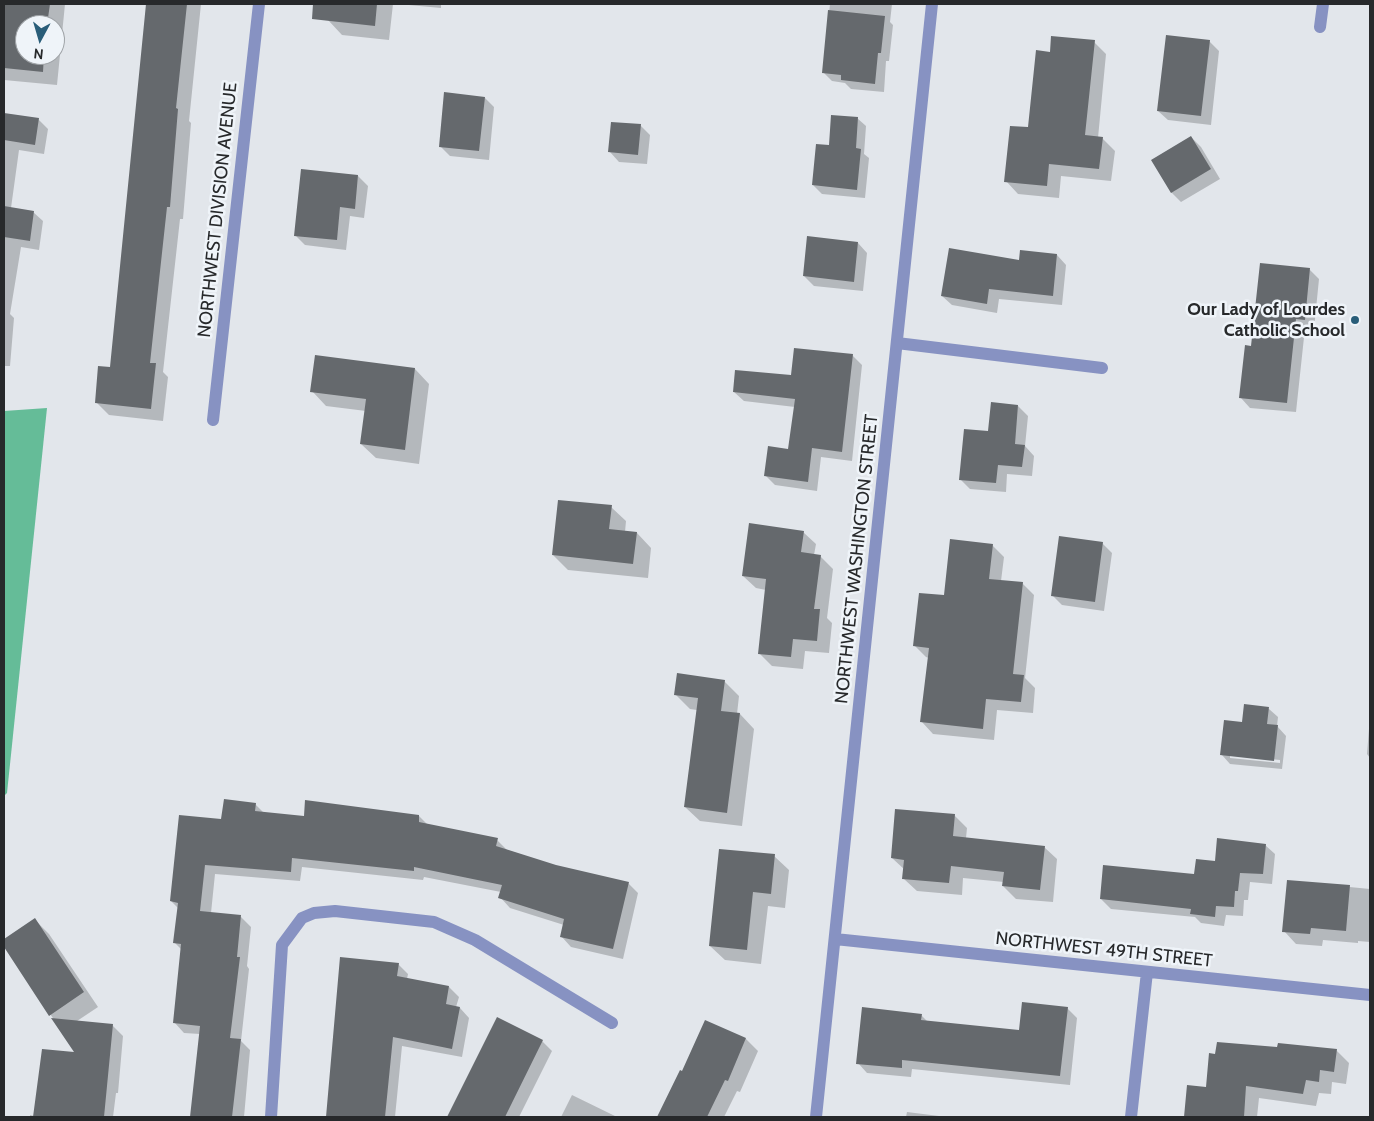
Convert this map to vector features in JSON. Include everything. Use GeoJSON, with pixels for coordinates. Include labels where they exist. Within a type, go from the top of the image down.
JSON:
{"type":"FeatureCollection","features":[{"type":"Feature","properties":{"kind":"street","name":"NORTHWEST DIVISION AVENUE"},"geometry":{"type":"LineString","coordinates":[[213,420],[259,4]]}},
{"type":"Feature","properties":{"kind":"street","name":"NORTHWEST WASHINGTON STREET"},"geometry":{"type":"LineString","coordinates":[[816,1117],[932,4]]}},
{"type":"Feature","properties":{"kind":"street"},"geometry":{"type":"LineString","coordinates":[[1320,27],[1323,4]]}},
{"type":"Feature","properties":{"kind":"street"},"geometry":{"type":"LineString","coordinates":[[897,343],[1102,368]]}},
{"type":"Feature","properties":{"kind":"street"},"geometry":{"type":"LineString","coordinates":[[271,1117],[282,945],[302,918],[314,913],[336,911],[434,922],[475,940],[612,1023]]}},
{"type":"Feature","properties":{"kind":"street","name":"NORTHWEST 49TH STREET"},"geometry":{"type":"LineString","coordinates":[[835,939],[1370,995]]}},
{"type":"Feature","properties":{"kind":"street"},"geometry":{"type":"LineString","coordinates":[[1130,1117],[1147,972]]}},
{"type":"Feature","properties":{"kind":"green space"},"geometry":{"type":"Polygon","coordinates":[[[47,408],[7,793],[4,796],[4,411],[47,408]]]}},
{"type":"Feature","properties":{"kind":"building"},"geometry":{"type":"Polygon","coordinates":[[[4,4],[50,4],[48,15],[15,15],[15,65],[43,65],[43,72],[4,68],[4,4]]]}},
{"type":"Feature","properties":{"kind":"building"},"geometry":{"type":"Polygon","coordinates":[[[146,4],[187,4],[176,108],[178,109],[170,207],[167,207],[150,363],[156,363],[151,409],[95,403],[98,366],[110,367],[146,4]]]}},
{"type":"Feature","properties":{"kind":"building"},"geometry":{"type":"Polygon","coordinates":[[[313,4],[377,4],[375,26],[312,19],[313,4]]]}},
{"type":"Feature","properties":{"kind":"building"},"geometry":{"type":"Polygon","coordinates":[[[828,10],[885,16],[881,53],[878,53],[875,84],[841,80],[841,75],[822,73],[828,10]]]}},
{"type":"Feature","properties":{"kind":"building"},"geometry":{"type":"Polygon","coordinates":[[[1166,35],[1210,40],[1201,116],[1157,111],[1166,35]]]}},
{"type":"Feature","properties":{"kind":"building"},"geometry":{"type":"Polygon","coordinates":[[[1051,36],[1095,40],[1085,135],[1103,137],[1099,169],[1049,164],[1047,186],[1004,182],[1010,126],[1028,127],[1036,50],[1050,52],[1051,36]]]}},
{"type":"Feature","properties":{"kind":"building"},"geometry":{"type":"Polygon","coordinates":[[[444,92],[485,97],[479,151],[439,147],[444,92]]]}},
{"type":"Feature","properties":{"kind":"building"},"geometry":{"type":"Polygon","coordinates":[[[4,113],[39,118],[35,145],[4,140],[4,113]]]}},
{"type":"Feature","properties":{"kind":"building"},"geometry":{"type":"Polygon","coordinates":[[[831,115],[858,117],[856,148],[861,149],[857,190],[812,185],[816,144],[829,145],[831,115]]]}},
{"type":"Feature","properties":{"kind":"building"},"geometry":{"type":"Polygon","coordinates":[[[611,122],[641,124],[638,155],[608,152],[611,122]]]}},
{"type":"Feature","properties":{"kind":"building"},"geometry":{"type":"Polygon","coordinates":[[[1191,136],[1211,169],[1171,193],[1151,160],[1191,136]]]}},
{"type":"Feature","properties":{"kind":"building"},"geometry":{"type":"Polygon","coordinates":[[[301,169],[358,175],[355,209],[340,207],[337,240],[294,236],[301,169]]]}},
{"type":"Feature","properties":{"kind":"building"},"geometry":{"type":"Polygon","coordinates":[[[4,206],[34,211],[30,241],[4,237],[4,206]]]}},
{"type":"Feature","properties":{"kind":"building"},"geometry":{"type":"Polygon","coordinates":[[[807,236],[858,242],[854,282],[803,276],[807,236]]]}},
{"type":"Feature","properties":{"kind":"building"},"geometry":{"type":"Polygon","coordinates":[[[949,248],[1019,260],[1020,250],[1057,254],[1053,296],[989,289],[987,304],[941,296],[949,248]]]}},
{"type":"Feature","properties":{"kind":"building"},"geometry":{"type":"Polygon","coordinates":[[[1260,263],[1310,268],[1305,320],[1296,319],[1287,403],[1239,398],[1245,345],[1251,346],[1260,263]]]}},
{"type":"Feature","properties":{"kind":"building"},"geometry":{"type":"Polygon","coordinates":[[[794,348],[853,354],[842,452],[812,448],[808,482],[764,476],[768,446],[788,449],[795,399],[733,392],[735,370],[791,375],[794,348]]]}},
{"type":"Feature","properties":{"kind":"building"},"geometry":{"type":"Polygon","coordinates":[[[315,355],[415,368],[405,450],[360,444],[366,399],[310,392],[315,355]]]}},
{"type":"Feature","properties":{"kind":"building"},"geometry":{"type":"Polygon","coordinates":[[[991,402],[1018,405],[1015,444],[1025,445],[1022,467],[998,465],[996,483],[959,480],[964,429],[988,431],[991,402]]]}},
{"type":"Feature","properties":{"kind":"building"},"geometry":{"type":"Polygon","coordinates":[[[558,500],[612,505],[609,529],[637,532],[633,564],[552,555],[558,500]]]}},
{"type":"Feature","properties":{"kind":"building"},"geometry":{"type":"Polygon","coordinates":[[[749,523],[804,531],[801,552],[821,555],[814,609],[820,609],[817,641],[793,639],[791,657],[758,654],[766,579],[742,576],[749,523]]]}},
{"type":"Feature","properties":{"kind":"building"},"geometry":{"type":"Polygon","coordinates":[[[1059,536],[1103,542],[1095,602],[1051,596],[1059,536]]]}},
{"type":"Feature","properties":{"kind":"building"},"geometry":{"type":"Polygon","coordinates":[[[950,539],[993,544],[989,579],[1023,582],[1013,674],[1024,675],[1021,702],[986,699],[983,729],[920,722],[929,648],[913,646],[919,593],[944,595],[950,539]]]}},
{"type":"Feature","properties":{"kind":"building"},"geometry":{"type":"Polygon","coordinates":[[[677,673],[725,680],[721,711],[740,713],[727,813],[684,807],[698,698],[674,695],[677,673]]]}},
{"type":"Feature","properties":{"kind":"building"},"geometry":{"type":"Polygon","coordinates":[[[1244,704],[1269,707],[1267,724],[1278,725],[1274,761],[1220,755],[1224,720],[1242,722],[1244,704]]]}},
{"type":"Feature","properties":{"kind":"building"},"geometry":{"type":"Polygon","coordinates":[[[224,799],[256,803],[255,811],[304,816],[305,800],[419,815],[419,822],[498,838],[496,846],[556,865],[629,882],[613,949],[560,937],[564,919],[498,898],[502,885],[414,867],[414,871],[292,858],[291,872],[205,865],[200,911],[241,915],[237,957],[240,957],[230,1038],[241,1039],[232,1117],[190,1117],[200,1026],[173,1023],[181,944],[173,943],[178,903],[170,901],[179,815],[221,819],[224,799]]]}},
{"type":"Feature","properties":{"kind":"building"},"geometry":{"type":"Polygon","coordinates":[[[895,809],[955,814],[953,836],[1045,846],[1040,890],[1002,886],[1004,872],[951,866],[949,883],[902,879],[904,860],[891,858],[895,809]]]}},
{"type":"Feature","properties":{"kind":"building"},"geometry":{"type":"Polygon","coordinates":[[[1217,838],[1266,844],[1263,874],[1240,873],[1238,891],[1235,891],[1234,907],[1216,906],[1215,917],[1190,914],[1191,909],[1100,899],[1103,865],[1194,874],[1196,859],[1215,861],[1217,838]]]}},
{"type":"Feature","properties":{"kind":"building"},"geometry":{"type":"Polygon","coordinates":[[[719,849],[775,854],[771,894],[753,892],[747,950],[709,946],[719,849]]]}},
{"type":"Feature","properties":{"kind":"building"},"geometry":{"type":"Polygon","coordinates":[[[1287,880],[1350,885],[1346,931],[1311,928],[1310,934],[1282,932],[1287,880]]]}},
{"type":"Feature","properties":{"kind":"building"},"geometry":{"type":"Polygon","coordinates":[[[35,918],[84,992],[49,1016],[4,947],[4,939],[35,918]]]}},
{"type":"Feature","properties":{"kind":"building"},"geometry":{"type":"Polygon","coordinates":[[[340,957],[399,963],[397,976],[449,986],[446,1004],[460,1007],[452,1049],[393,1037],[385,1117],[326,1117],[340,957]]]}},
{"type":"Feature","properties":{"kind":"building"},"geometry":{"type":"Polygon","coordinates":[[[1022,1002],[1068,1007],[1060,1076],[902,1060],[902,1068],[856,1064],[862,1007],[922,1014],[921,1020],[1019,1030],[1022,1002]]]}},
{"type":"Feature","properties":{"kind":"building"},"geometry":{"type":"Polygon","coordinates":[[[497,1017],[543,1040],[505,1117],[447,1117],[497,1017]]]}},
{"type":"Feature","properties":{"kind":"building"},"geometry":{"type":"Polygon","coordinates":[[[51,1018],[113,1024],[104,1117],[33,1117],[42,1049],[74,1052],[51,1018]]]}},
{"type":"Feature","properties":{"kind":"building"},"geometry":{"type":"Polygon","coordinates":[[[705,1020],[746,1038],[728,1081],[725,1080],[707,1117],[657,1117],[680,1070],[682,1071],[705,1020]]]}},
{"type":"Feature","properties":{"kind":"building"},"geometry":{"type":"Polygon","coordinates":[[[1217,1042],[1277,1047],[1278,1043],[1337,1049],[1334,1072],[1320,1070],[1319,1082],[1306,1080],[1303,1094],[1246,1086],[1244,1117],[1184,1117],[1187,1085],[1206,1087],[1209,1053],[1215,1054],[1217,1042]]]}},
{"type":"Feature","properties":{"kind":"place","name":"Our Lady of Lourdes Catholic School"},"geometry":{"type":"Point","coordinates":[1355,320]}}]}
